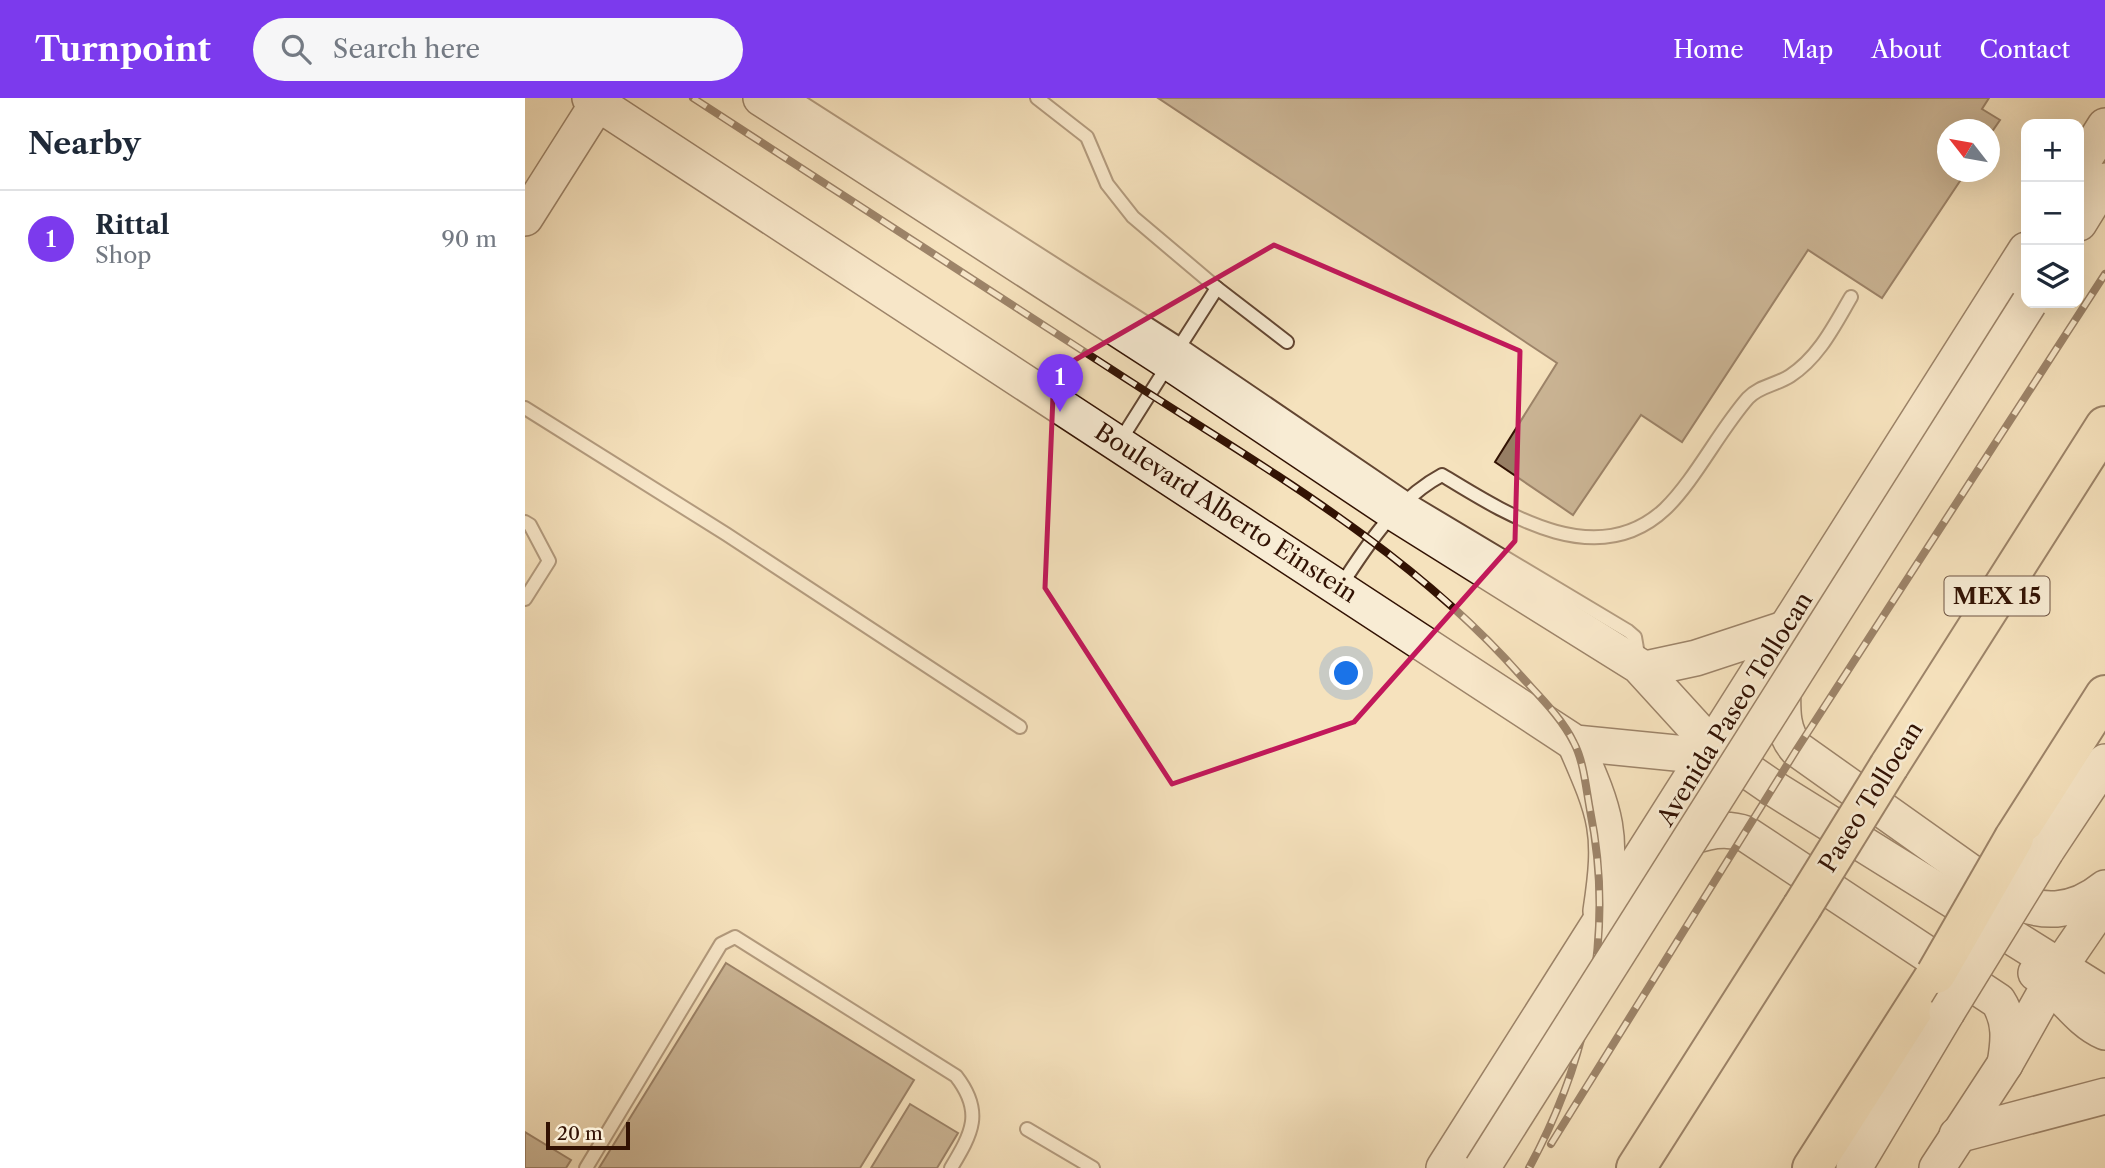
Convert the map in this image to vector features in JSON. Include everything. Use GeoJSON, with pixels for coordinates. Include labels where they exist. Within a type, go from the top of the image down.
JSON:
{"type":"FeatureCollection","features":[{"type":"Feature","properties":{"kind":"highway","name":"Paseo Tollocan"},"geometry":{"type":"LineString","coordinates":[[1636,1168],[2105,426]]}},
{"type":"Feature","properties":{"kind":"highway"},"geometry":{"type":"LineString","coordinates":[[1812,1168],[1936,974],[2030,845],[2105,695]]}},
{"type":"Feature","properties":{"kind":"main road"},"geometry":{"type":"LineString","coordinates":[[761,98],[1175,354],[1642,668],[1709,750],[1773,788],[2055,975],[2105,995]]}},
{"type":"Feature","properties":{"kind":"main road"},"geometry":{"type":"LineString","coordinates":[[525,218],[596,100]]}},
{"type":"Feature","properties":{"kind":"main road","name":"Boulevard Alberto Einstein"},"geometry":{"type":"LineString","coordinates":[[596,100],[1575,743],[1709,750]]}},
{"type":"Feature","properties":{"kind":"main road"},"geometry":{"type":"LineString","coordinates":[[2084,159],[2105,126]]}},
{"type":"Feature","properties":{"kind":"main road"},"geometry":{"type":"LineString","coordinates":[[2084,215],[2105,181]]}},
{"type":"Feature","properties":{"kind":"main road","name":"Avenida Paseo Tollocan"},"geometry":{"type":"LineString","coordinates":[[1444,1168],[2021,258]]}},
{"type":"Feature","properties":{"kind":"main road","name":"Avenida Paseo Tollocan"},"geometry":{"type":"LineString","coordinates":[[1482,1168],[2026,308]]}},
{"type":"Feature","properties":{"kind":"main road"},"geometry":{"type":"LineString","coordinates":[[1642,668],[1696,658],[1784,629],[1783,718],[1787,738],[1797,750],[2020,904],[2038,909],[2076,906],[2105,888]]}},
{"type":"Feature","properties":{"kind":"main road"},"geometry":{"type":"LineString","coordinates":[[1575,743],[1602,804],[1608,835],[1608,864],[1598,927]]}},
{"type":"Feature","properties":{"kind":"main road"},"geometry":{"type":"LineString","coordinates":[[1854,1168],[1947,1012],[2030,845],[2105,762]]}},
{"type":"Feature","properties":{"kind":"main road"},"geometry":{"type":"LineString","coordinates":[[1638,863],[1692,836],[1729,828],[1746,834],[1998,1001],[2008,1024],[2005,1064]]}},
{"type":"Feature","properties":{"kind":"main road"},"geometry":{"type":"LineString","coordinates":[[1937,1168],[2005,1064],[2055,975],[2105,901]]}},
{"type":"Feature","properties":{"kind":"main road"},"geometry":{"type":"LineString","coordinates":[[2055,975],[2087,1020],[2105,1031]]}},
{"type":"Feature","properties":{"kind":"main road"},"geometry":{"type":"LineString","coordinates":[[1957,1135],[2105,1096]]}},
{"type":"Feature","properties":{"kind":"lane"},"geometry":{"type":"LineString","coordinates":[[795,98],[1175,354]]}},
{"type":"Feature","properties":{"kind":"lane"},"geometry":{"type":"LineString","coordinates":[[1037,98],[1087,137],[1107,184],[1133,217],[1217,288],[1287,342]]}},
{"type":"Feature","properties":{"kind":"lane"},"geometry":{"type":"LineString","coordinates":[[1119,443],[1217,288]]}},
{"type":"Feature","properties":{"kind":"lane"},"geometry":{"type":"LineString","coordinates":[[1340,587],[1371,537],[1442,475],[1492,505],[1544,530],[1583,537],[1615,537],[1643,527],[1666,508],[1749,396],[1788,377],[1815,354],[1851,297]]}},
{"type":"Feature","properties":{"kind":"lane"},"geometry":{"type":"LineString","coordinates":[[525,408],[726,534],[1020,726]]}},
{"type":"Feature","properties":{"kind":"lane"},"geometry":{"type":"LineString","coordinates":[[525,522],[530,525],[549,561],[525,599]]}},
{"type":"Feature","properties":{"kind":"lane"},"geometry":{"type":"LineString","coordinates":[[586,1168],[721,944],[726,939],[736,937],[956,1076],[965,1087],[974,1120],[971,1135],[951,1168]]}},
{"type":"Feature","properties":{"kind":"lane"},"geometry":{"type":"LineString","coordinates":[[1027,1129],[1093,1168]]}},
{"type":"Feature","properties":{"kind":"highlighted area"},"geometry":{"type":"Polygon","coordinates":[[[1274,245],[1520,351],[1515,541],[1354,722],[1172,784],[1045,588],[1054,372],[1274,245]]]}},
{"type":"Feature","properties":{"kind":"building"},"geometry":{"type":"Polygon","coordinates":[[[1158,98],[1989,98],[1982,109],[1998,119],[1937,119],[1937,182],[1959,182],[1882,298],[1808,250],[1682,442],[1641,415],[1573,515],[1495,462],[1557,363],[1158,98]]]}},
{"type":"Feature","properties":{"kind":"building"},"geometry":{"type":"Polygon","coordinates":[[[726,963],[914,1080],[860,1168],[599,1168],[726,963]]]}},
{"type":"Feature","properties":{"kind":"building"},"geometry":{"type":"Polygon","coordinates":[[[910,1104],[958,1133],[937,1168],[871,1168],[910,1104]]]}},
{"type":"Feature","properties":{"kind":"building"},"geometry":{"type":"Polygon","coordinates":[[[525,1132],[571,1160],[566,1168],[525,1168],[525,1132]]]}},
{"type":"Feature","properties":{"kind":"railway"},"geometry":{"type":"LineString","coordinates":[[693,98],[1335,515],[1433,590],[1478,631],[1557,716],[1577,750],[1586,785],[1597,856],[1598,948],[1581,1039],[1550,1126],[1529,1168]]}},
{"type":"Feature","properties":{"kind":"railway"},"geometry":{"type":"LineString","coordinates":[[1551,1144],[1797,749],[2105,274]]}},
{"type":"Feature","properties":{"kind":"place","name":"Rittal"},"geometry":{"type":"Point","coordinates":[1060,412]}}]}
